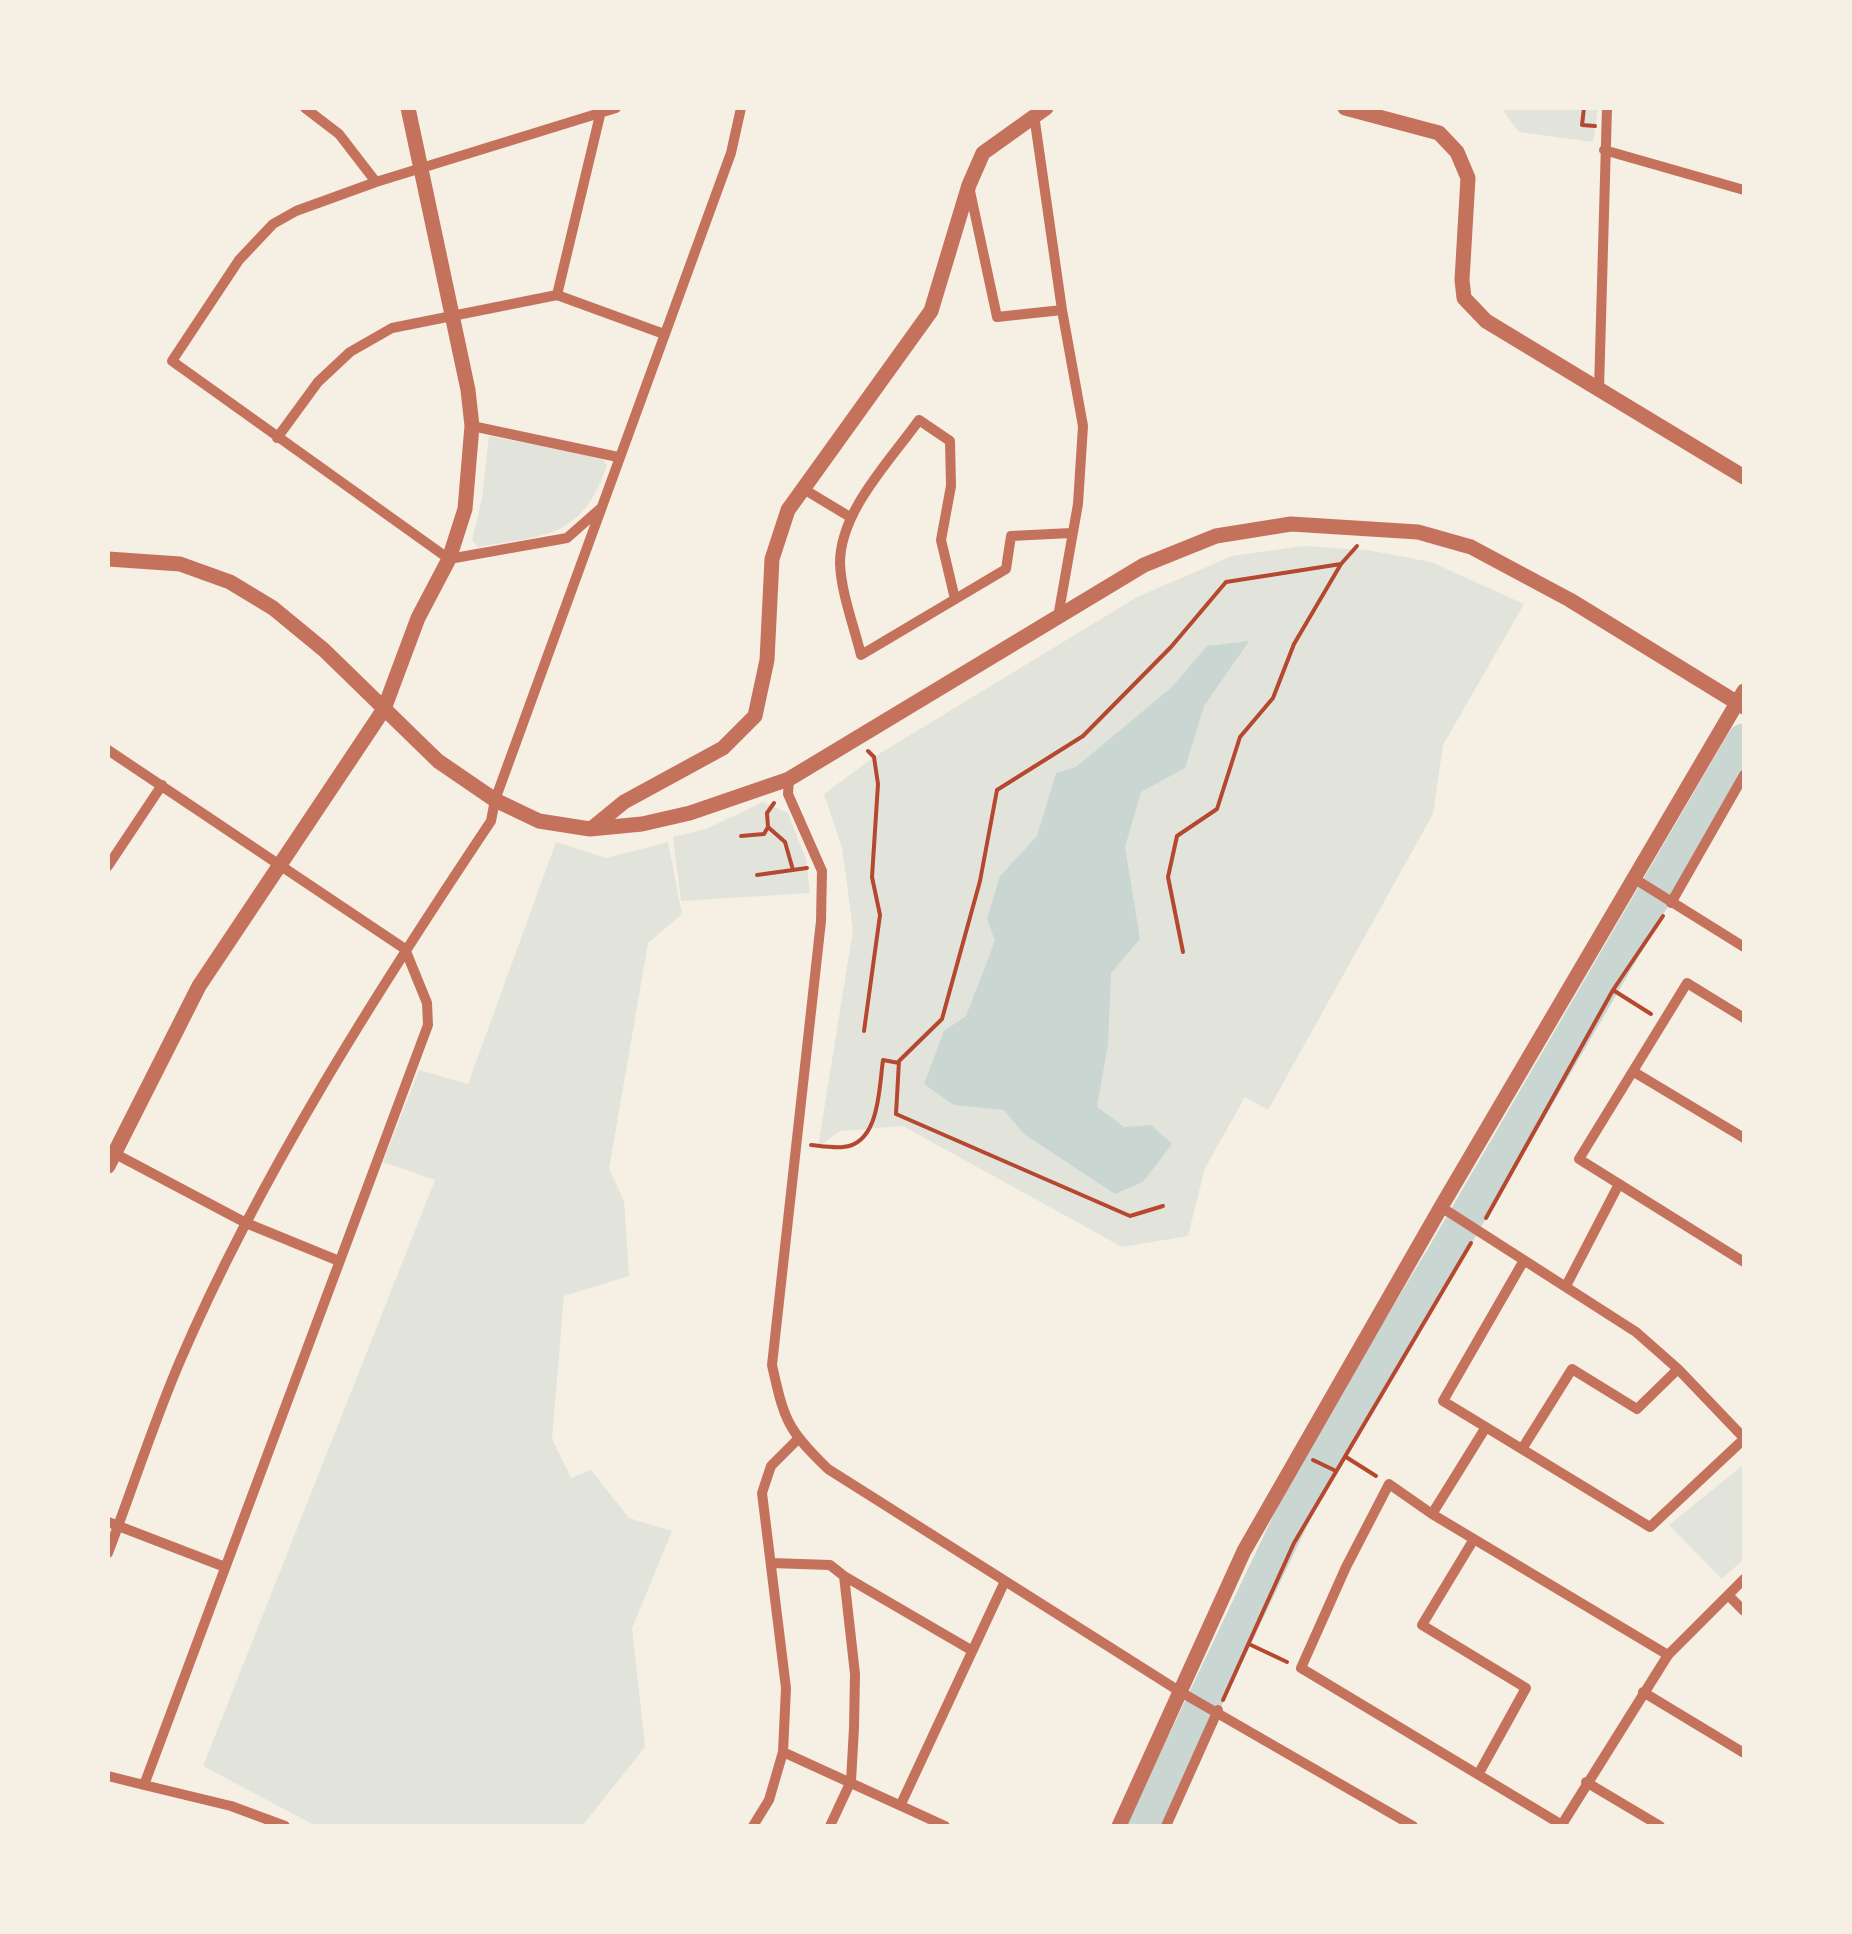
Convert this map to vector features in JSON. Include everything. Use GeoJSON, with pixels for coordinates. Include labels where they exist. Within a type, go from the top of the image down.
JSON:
{"type":"FeatureCollection","features":[{"type":"Feature","properties":{"kind":"street"},"geometry":{"type":"LineString","coordinates":[[305,108],[339,134],[376,182]]}},
{"type":"Feature","properties":{"kind":"street"},"geometry":{"type":"LineString","coordinates":[[339,1261],[246,1223],[110,1156],[199,986],[384,709],[418,618],[449,559],[465,509],[472,426],[408,108]]}},
{"type":"Feature","properties":{"kind":"street"},"geometry":{"type":"LineString","coordinates":[[602,507],[566,538],[449,559],[172,361],[239,260],[274,224],[296,211],[376,182],[616,108]]}},
{"type":"Feature","properties":{"kind":"street"},"geometry":{"type":"LineString","coordinates":[[108,1554],[113,1524],[180,1362],[246,1223],[405,949],[490,821],[618,457],[731,154],[741,108]]}},
{"type":"Feature","properties":{"kind":"street"},"geometry":{"type":"LineString","coordinates":[[1345,108],[1376,111],[1438,133],[1457,152],[1468,178],[1464,298],[1486,321],[1744,476]]}},
{"type":"Feature","properties":{"kind":"street"},"geometry":{"type":"LineString","coordinates":[[1599,389],[1607,108]]}},
{"type":"Feature","properties":{"kind":"street"},"geometry":{"type":"LineString","coordinates":[[557,295],[601,110]]}},
{"type":"Feature","properties":{"kind":"street"},"geometry":{"type":"LineString","coordinates":[[590,829],[624,802],[723,748],[755,716],[766,660],[772,559],[788,510],[930,311],[968,185],[983,153],[1038,110]]}},
{"type":"Feature","properties":{"kind":"street"},"geometry":{"type":"LineString","coordinates":[[1038,110],[1062,310],[1083,426],[1078,504],[1058,618]]}},
{"type":"Feature","properties":{"kind":"street"},"geometry":{"type":"LineString","coordinates":[[1604,150],[1744,190]]}},
{"type":"Feature","properties":{"kind":"street"},"geometry":{"type":"LineString","coordinates":[[968,185],[997,317],[1062,310]]}},
{"type":"Feature","properties":{"kind":"street"},"geometry":{"type":"LineString","coordinates":[[276,438],[318,382],[350,352],[392,328],[557,295],[664,334]]}},
{"type":"Feature","properties":{"kind":"street"},"geometry":{"type":"LineString","coordinates":[[955,598],[941,540],[951,486],[950,441],[919,420],[850,516],[842,540],[840,567],[861,655],[1006,569],[1011,536],[1071,533]]}},
{"type":"Feature","properties":{"kind":"street"},"geometry":{"type":"LineString","coordinates":[[472,426],[618,457]]}},
{"type":"Feature","properties":{"kind":"street"},"geometry":{"type":"LineString","coordinates":[[802,488],[850,516]]}},
{"type":"Feature","properties":{"kind":"street"},"geometry":{"type":"LineString","coordinates":[[108,559],[180,564],[230,582],[273,608],[324,650],[438,761],[495,800],[540,821],[590,829],[642,824],[789,786],[856,738],[1144,565],[1216,536],[1291,524],[1418,532],[1471,547],[1742,700],[1639,882],[1244,1551],[1119,1826]]}},
{"type":"Feature","properties":{"kind":"street"},"geometry":{"type":"LineString","coordinates":[[108,750],[405,949],[427,1002],[428,1025],[144,1785]]}},
{"type":"Feature","properties":{"kind":"street"},"geometry":{"type":"LineString","coordinates":[[1667,901],[1744,774]]}},
{"type":"Feature","properties":{"kind":"street"},"geometry":{"type":"LineString","coordinates":[[108,866],[162,786]]}},
{"type":"Feature","properties":{"kind":"street"},"geometry":{"type":"LineString","coordinates":[[789,786],[820,866],[821,922],[772,1364],[782,1410],[797,1440],[828,1469],[1005,1581],[1179,1690],[1413,1826]]}},
{"type":"Feature","properties":{"kind":"street"},"geometry":{"type":"LineString","coordinates":[[1639,882],[1744,947]]}},
{"type":"Feature","properties":{"kind":"street"},"geometry":{"type":"LineString","coordinates":[[1744,1018],[1687,983],[1578,1159],[1744,1262]]}},
{"type":"Feature","properties":{"kind":"street"},"geometry":{"type":"LineString","coordinates":[[1634,1072],[1744,1138]]}},
{"type":"Feature","properties":{"kind":"street"},"geometry":{"type":"LineString","coordinates":[[1566,1286],[1619,1184]]}},
{"type":"Feature","properties":{"kind":"street"},"geometry":{"type":"LineString","coordinates":[[1445,1209],[1636,1332],[1678,1369],[1744,1439],[1650,1527],[1443,1401],[1524,1262]]}},
{"type":"Feature","properties":{"kind":"street"},"geometry":{"type":"LineString","coordinates":[[1522,1449],[1572,1368],[1637,1409],[1678,1369]]}},
{"type":"Feature","properties":{"kind":"street"},"geometry":{"type":"LineString","coordinates":[[1432,1514],[1486,1427]]}},
{"type":"Feature","properties":{"kind":"street"},"geometry":{"type":"LineString","coordinates":[[753,1826],[768,1800],[783,1752],[786,1688],[762,1493],[772,1466],[797,1440]]}},
{"type":"Feature","properties":{"kind":"street"},"geometry":{"type":"LineString","coordinates":[[1668,1655],[1474,1540],[1389,1484],[1301,1668],[1562,1826],[1668,1655],[1744,1580]]}},
{"type":"Feature","properties":{"kind":"street"},"geometry":{"type":"LineString","coordinates":[[113,1524],[225,1567]]}},
{"type":"Feature","properties":{"kind":"street"},"geometry":{"type":"LineString","coordinates":[[1474,1540],[1422,1624],[1526,1688],[1478,1774]]}},
{"type":"Feature","properties":{"kind":"street"},"geometry":{"type":"LineString","coordinates":[[772,1564],[830,1565],[971,1650]]}},
{"type":"Feature","properties":{"kind":"street"},"geometry":{"type":"LineString","coordinates":[[830,1826],[850,1781],[856,1674],[844,1576]]}},
{"type":"Feature","properties":{"kind":"street"},"geometry":{"type":"LineString","coordinates":[[901,1804],[1005,1581]]}},
{"type":"Feature","properties":{"kind":"street"},"geometry":{"type":"LineString","coordinates":[[1728,1596],[1744,1611]]}},
{"type":"Feature","properties":{"kind":"street"},"geometry":{"type":"LineString","coordinates":[[1643,1692],[1744,1754]]}},
{"type":"Feature","properties":{"kind":"street"},"geometry":{"type":"LineString","coordinates":[[1166,1826],[1218,1710]]}},
{"type":"Feature","properties":{"kind":"street"},"geometry":{"type":"LineString","coordinates":[[783,1752],[940,1825]]}},
{"type":"Feature","properties":{"kind":"street"},"geometry":{"type":"LineString","coordinates":[[108,1776],[230,1806],[284,1826]]}},
{"type":"Feature","properties":{"kind":"street"},"geometry":{"type":"LineString","coordinates":[[1586,1782],[1660,1826]]}},
{"type":"Feature","properties":{"kind":"path"},"geometry":{"type":"LineString","coordinates":[[1584,108],[1582,125],[1604,127]]}},
{"type":"Feature","properties":{"kind":"path"},"geometry":{"type":"LineString","coordinates":[[1183,952],[1168,877],[1177,836],[1217,809],[1240,737],[1273,698],[1294,644],[1341,564],[1374,527]]}},
{"type":"Feature","properties":{"kind":"path"},"geometry":{"type":"LineString","coordinates":[[1163,1206],[1130,1216],[896,1114],[899,1061],[942,1019],[980,880],[997,790],[1083,736],[1172,646],[1226,582],[1341,564]]}},
{"type":"Feature","properties":{"kind":"path"},"geometry":{"type":"LineString","coordinates":[[856,738],[874,757],[878,784],[872,877],[880,915],[864,1031]]}},
{"type":"Feature","properties":{"kind":"path"},"geometry":{"type":"LineString","coordinates":[[741,836],[764,834],[767,813],[789,786]]}},
{"type":"Feature","properties":{"kind":"path"},"geometry":{"type":"LineString","coordinates":[[768,827],[785,842],[794,870]]}},
{"type":"Feature","properties":{"kind":"path"},"geometry":{"type":"LineString","coordinates":[[758,876],[820,866]]}},
{"type":"Feature","properties":{"kind":"path"},"geometry":{"type":"LineString","coordinates":[[1218,1710],[1294,1543],[1333,1470],[1667,901]]}},
{"type":"Feature","properties":{"kind":"path"},"geometry":{"type":"LineString","coordinates":[[1613,990],[1662,1020]]}},
{"type":"Feature","properties":{"kind":"path"},"geometry":{"type":"LineString","coordinates":[[798,1144],[847,1148],[864,1139],[874,1118],[884,1060],[899,1061]]}},
{"type":"Feature","properties":{"kind":"path"},"geometry":{"type":"LineString","coordinates":[[1344,1456],[1389,1484]]}},
{"type":"Feature","properties":{"kind":"path"},"geometry":{"type":"LineString","coordinates":[[1250,1645],[1301,1668]]}},
{"type":"Feature","properties":{"kind":"shaded area"},"geometry":{"type":"Polygon","coordinates":[[[1501,108],[1598,108],[1593,142],[1519,132],[1501,108]]]}},
{"type":"Feature","properties":{"kind":"shaded area"},"geometry":{"type":"Polygon","coordinates":[[[489,436],[601,457],[607,465],[586,507],[559,529],[478,547],[472,540],[482,499],[489,436]]]}},
{"type":"Feature","properties":{"kind":"shaded area"},"geometry":{"type":"Polygon","coordinates":[[[1303,546],[1367,550],[1431,562],[1524,604],[1443,745],[1433,814],[1268,1110],[1245,1097],[1205,1168],[1188,1236],[1122,1247],[903,1126],[840,1131],[818,1147],[853,930],[842,848],[824,794],[874,757],[1137,597],[1232,556],[1303,546]]]}},
{"type":"Feature","properties":{"kind":"shaded area"},"geometry":{"type":"Polygon","coordinates":[[[1249,641],[1204,706],[1185,768],[1141,792],[1125,847],[1140,939],[1111,973],[1108,1044],[1097,1107],[1124,1127],[1151,1125],[1172,1144],[1143,1182],[1115,1194],[1024,1134],[1004,1110],[954,1105],[924,1084],[944,1031],[966,1016],[995,941],[987,919],[1000,876],[1037,836],[1056,773],[1076,767],[1172,687],[1207,646],[1249,641]]]}},
{"type":"Feature","properties":{"kind":"shaded area"},"geometry":{"type":"Polygon","coordinates":[[[763,802],[788,813],[806,859],[810,893],[681,901],[673,837],[706,829],[763,802]]]}},
{"type":"Feature","properties":{"kind":"shaded area"},"geometry":{"type":"Polygon","coordinates":[[[556,842],[606,858],[668,842],[682,914],[648,943],[609,1169],[624,1201],[629,1276],[564,1296],[552,1439],[571,1478],[591,1470],[629,1518],[672,1531],[632,1628],[645,1747],[582,1826],[316,1826],[203,1766],[435,1180],[383,1162],[419,1070],[468,1084],[556,842]]]}},
{"type":"Feature","properties":{"kind":"shaded area"},"geometry":{"type":"Polygon","coordinates":[[[1743,1465],[1744,1559],[1722,1579],[1669,1525],[1743,1465]]]}},
{"type":"Feature","properties":{"kind":"waterway"},"geometry":{"type":"LineString","coordinates":[[1145,1826],[1312,1475],[1744,741]]}}]}
